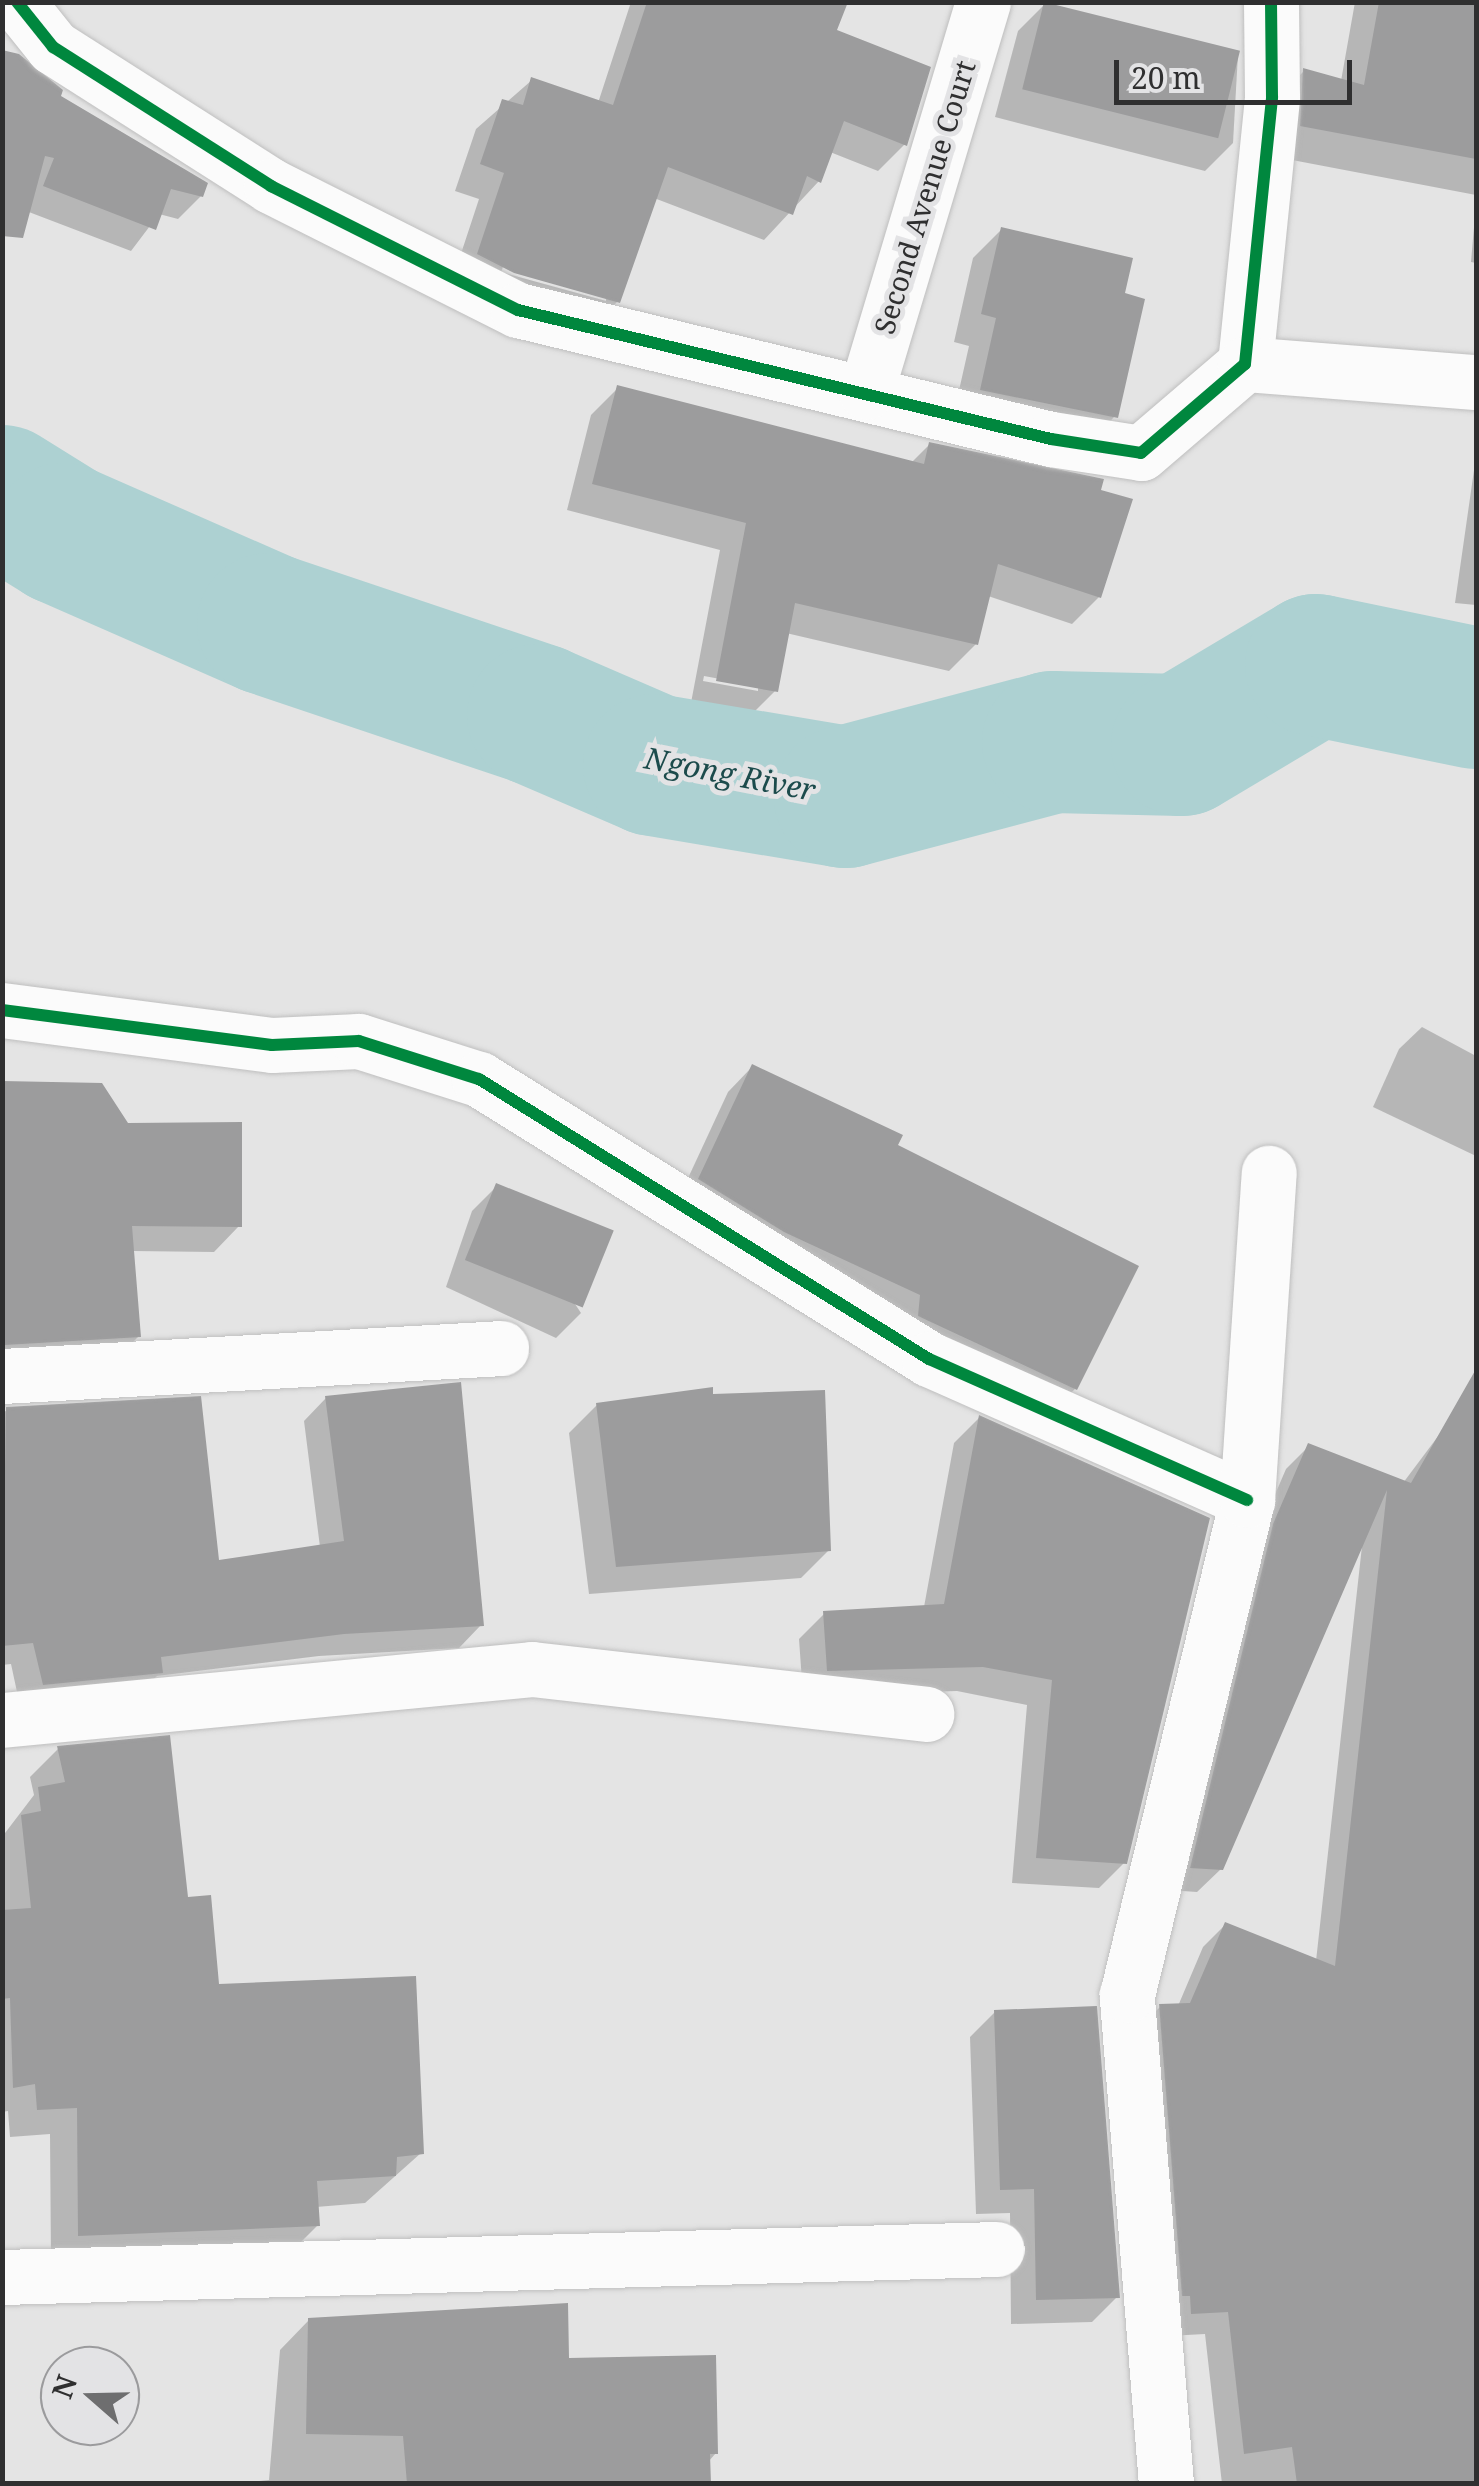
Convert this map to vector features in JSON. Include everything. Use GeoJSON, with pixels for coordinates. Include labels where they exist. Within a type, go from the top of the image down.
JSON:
{"type":"FeatureCollection","features":[{"type":"Feature","properties":{"kind":"street"},"geometry":{"type":"LineString","coordinates":[[17,2],[52,47],[272,186],[518,310],[1051,438],[1141,453],[1245,364],[1272,97],[1272,2]]}},
{"type":"Feature","properties":{"kind":"street","name":"Second Avenue Court"},"geometry":{"type":"LineString","coordinates":[[866,392],[983,2]]}},
{"type":"Feature","properties":{"kind":"street"},"geometry":{"type":"LineString","coordinates":[[1245,364],[1476,382]]}},
{"type":"Feature","properties":{"kind":"street"},"geometry":{"type":"LineString","coordinates":[[2,1010],[272,1045],[359,1041],[480,1080],[929,1359],[1247,1500]]}},
{"type":"Feature","properties":{"kind":"street"},"geometry":{"type":"LineString","coordinates":[[1166,2484],[1127,1994],[1247,1500],[1269,1173]]}},
{"type":"Feature","properties":{"kind":"street"},"geometry":{"type":"LineString","coordinates":[[2,1376],[501,1348]]}},
{"type":"Feature","properties":{"kind":"street"},"geometry":{"type":"LineString","coordinates":[[2,1720],[532,1669],[926,1714]]}},
{"type":"Feature","properties":{"kind":"street"},"geometry":{"type":"LineString","coordinates":[[2,2277],[997,2249]]}},
{"type":"Feature","properties":{"kind":"building"},"geometry":{"type":"Polygon","coordinates":[[[647,2],[848,2],[837,30],[931,67],[907,146],[844,121],[821,183],[807,176],[793,215],[668,167],[620,303],[514,273],[477,254],[504,173],[480,164],[502,99],[523,105],[531,77],[613,105],[647,2]]]}},
{"type":"Feature","properties":{"kind":"building"},"geometry":{"type":"Polygon","coordinates":[[[1044,2],[1240,51],[1218,138],[1022,89],[1044,2]]]}},
{"type":"Feature","properties":{"kind":"building"},"geometry":{"type":"Polygon","coordinates":[[[1379,2],[1476,2],[1476,159],[1300,126],[1303,68],[1364,85],[1379,2]]]}},
{"type":"Feature","properties":{"kind":"building"},"geometry":{"type":"Polygon","coordinates":[[[2,50],[19,54],[63,90],[61,96],[208,183],[203,197],[171,189],[156,230],[43,186],[54,158],[45,156],[23,238],[2,236],[2,50]]]}},
{"type":"Feature","properties":{"kind":"building"},"geometry":{"type":"Polygon","coordinates":[[[1001,227],[1133,258],[1125,293],[1145,299],[1118,418],[980,390],[996,318],[981,314],[1001,227]]]}},
{"type":"Feature","properties":{"kind":"building"},"geometry":{"type":"Polygon","coordinates":[[[617,385],[924,464],[929,442],[1104,479],[1101,490],[1133,499],[1101,598],[998,564],[978,645],[795,603],[778,692],[716,681],[746,523],[592,484],[617,385]]]}},
{"type":"Feature","properties":{"kind":"building"},"geometry":{"type":"Polygon","coordinates":[[[752,1064],[903,1135],[898,1145],[1139,1266],[1077,1390],[918,1316],[920,1295],[784,1232],[698,1179],[752,1064]]]}},
{"type":"Feature","properties":{"kind":"building"},"geometry":{"type":"Polygon","coordinates":[[[2,1081],[102,1083],[128,1123],[242,1122],[242,1227],[132,1226],[141,1337],[5,1345],[2,1081]]]}},
{"type":"Feature","properties":{"kind":"building"},"geometry":{"type":"Polygon","coordinates":[[[496,1183],[614,1231],[583,1308],[465,1260],[496,1183]]]}},
{"type":"Feature","properties":{"kind":"building"},"geometry":{"type":"Polygon","coordinates":[[[1476,1369],[1476,2484],[1297,2484],[1292,2447],[1244,2454],[1228,2312],[1191,2314],[1190,2296],[1182,2296],[1159,2004],[1190,2003],[1225,1922],[1335,1966],[1387,1490],[1223,1870],[1190,1868],[1273,1524],[1308,1443],[1411,1483],[1476,1369]]]}},
{"type":"Feature","properties":{"kind":"building"},"geometry":{"type":"Polygon","coordinates":[[[461,1382],[484,1626],[344,1634],[161,1657],[163,1673],[43,1685],[33,1643],[2,1646],[6,1407],[201,1396],[219,1560],[344,1541],[325,1396],[461,1382]]]}},
{"type":"Feature","properties":{"kind":"building"},"geometry":{"type":"Polygon","coordinates":[[[713,1387],[713,1394],[825,1390],[831,1551],[616,1567],[596,1403],[713,1387]]]}},
{"type":"Feature","properties":{"kind":"building"},"geometry":{"type":"Polygon","coordinates":[[[979,1415],[1210,1518],[1127,1864],[1036,1858],[1052,1680],[983,1667],[827,1671],[823,1611],[944,1604],[979,1415]]]}},
{"type":"Feature","properties":{"kind":"building"},"geometry":{"type":"Polygon","coordinates":[[[170,1735],[188,1897],[211,1895],[219,1984],[416,1976],[424,2154],[397,2157],[396,2176],[317,2181],[320,2226],[78,2236],[77,2108],[37,2110],[35,2084],[13,2088],[10,1998],[2,1999],[2,1910],[31,1908],[21,1815],[41,1811],[38,1787],[65,1782],[57,1746],[170,1735]]]}},
{"type":"Feature","properties":{"kind":"building"},"geometry":{"type":"Polygon","coordinates":[[[1097,2006],[1120,2298],[1036,2300],[1034,2189],[1000,2190],[994,2010],[1097,2006]]]}},
{"type":"Feature","properties":{"kind":"building"},"geometry":{"type":"Polygon","coordinates":[[[568,2303],[569,2358],[716,2355],[718,2454],[710,2454],[711,2484],[407,2484],[403,2436],[306,2434],[308,2318],[568,2303]]]}},
{"type":"Feature","properties":{"kind":"waterway","name":"Ngong River"},"geometry":{"type":"LineString","coordinates":[[2,496],[63,534],[268,624],[538,715],[654,765],[845,797],[1053,742],[1182,745],[1316,665],[1476,698]]}},
{"type":"Feature","properties":{"kind":"cycle path"},"geometry":{"type":"LineString","coordinates":[[17,2],[53,47],[271,186],[518,310],[1051,439],[1141,453],[1245,364],[1272,97],[1271,2]]}},
{"type":"Feature","properties":{"kind":"cycle path"},"geometry":{"type":"LineString","coordinates":[[2,1010],[272,1045],[359,1041],[479,1079],[929,1359],[1247,1500]]}}]}
